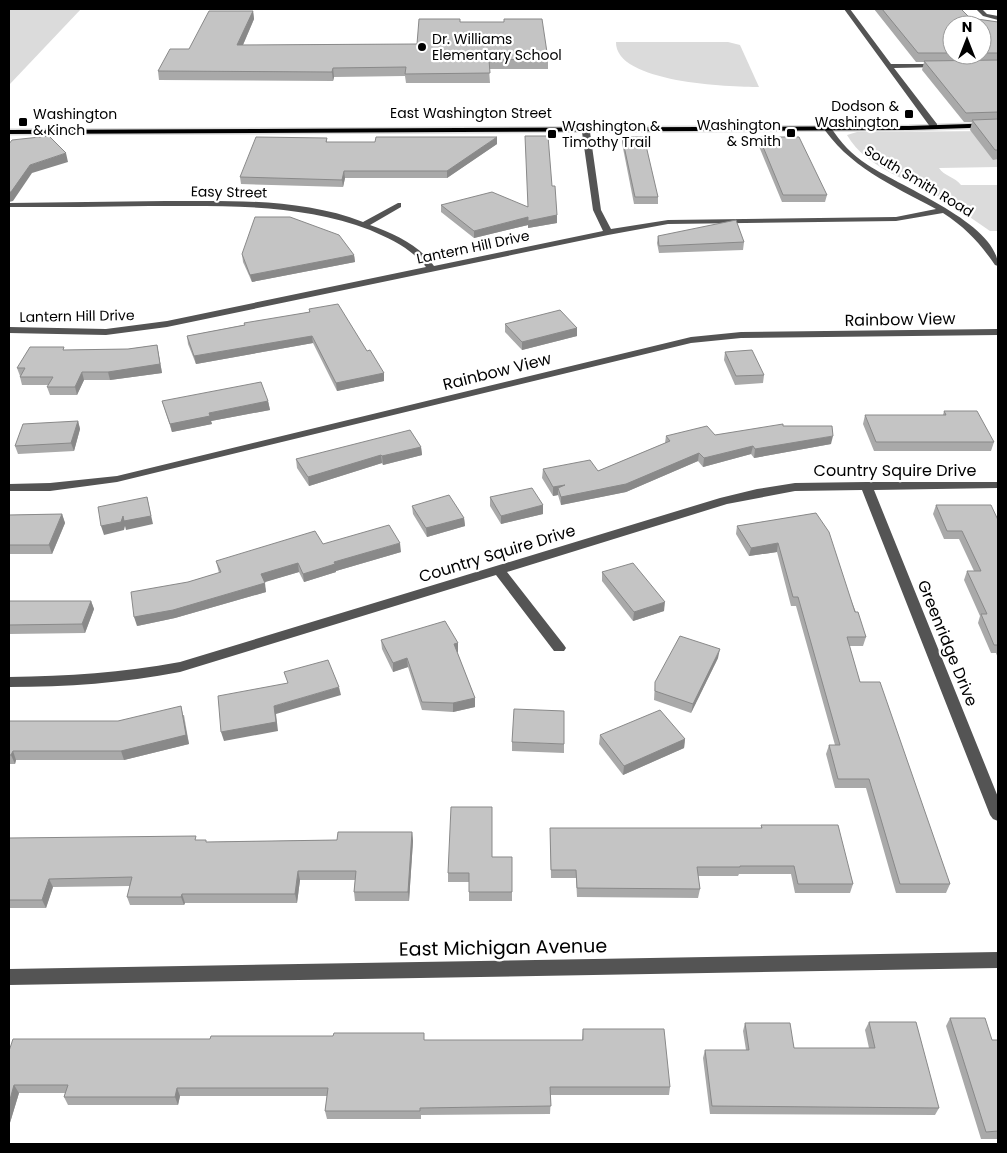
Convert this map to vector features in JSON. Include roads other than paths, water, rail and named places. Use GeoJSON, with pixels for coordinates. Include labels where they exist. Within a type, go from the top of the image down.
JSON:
{"type":"FeatureCollection","features":[{"type":"Feature","properties":{"kind":"main road","name":"East Washington Street"},"geometry":{"type":"LineString","coordinates":[[9,127],[826,126],[909,128],[998,125]]}},
{"type":"Feature","properties":{"kind":"main road","name":"East Washington Street"},"geometry":{"type":"LineString","coordinates":[[9,132],[585,127]]}},
{"type":"Feature","properties":{"kind":"street"},"geometry":{"type":"LineString","coordinates":[[847,9],[934,126]]}},
{"type":"Feature","properties":{"kind":"street"},"geometry":{"type":"LineString","coordinates":[[979,9],[991,17],[998,18]]}},
{"type":"Feature","properties":{"kind":"street"},"geometry":{"type":"LineString","coordinates":[[889,66],[950,66]]}},
{"type":"Feature","properties":{"kind":"street","name":"South Smith Road"},"geometry":{"type":"LineString","coordinates":[[826,126],[839,145],[866,167],[944,210],[980,236],[998,263]]}},
{"type":"Feature","properties":{"kind":"street"},"geometry":{"type":"LineString","coordinates":[[585,127],[597,210],[608,232]]}},
{"type":"Feature","properties":{"kind":"street","name":"Easy Street"},"geometry":{"type":"LineString","coordinates":[[9,205],[258,205],[320,213],[365,224],[402,242],[416,251],[432,269]]}},
{"type":"Feature","properties":{"kind":"street"},"geometry":{"type":"LineString","coordinates":[[365,224],[398,205]]}},
{"type":"Feature","properties":{"kind":"street","name":"Lantern Hill Drive"},"geometry":{"type":"LineString","coordinates":[[9,330],[64,332],[138,329],[608,232],[668,222],[896,219],[944,210]]}},
{"type":"Feature","properties":{"kind":"street","name":"Rainbow View"},"geometry":{"type":"LineString","coordinates":[[9,488],[50,487],[117,479],[691,340],[741,335],[998,332]]}},
{"type":"Feature","properties":{"kind":"street","name":"Greenridge Drive"},"geometry":{"type":"LineString","coordinates":[[866,485],[998,814]]}},
{"type":"Feature","properties":{"kind":"street","name":"Country Squire Drive"},"geometry":{"type":"LineString","coordinates":[[9,682],[82,681],[144,674],[180,667],[724,501],[757,493],[795,487],[998,485]]}},
{"type":"Feature","properties":{"kind":"street"},"geometry":{"type":"LineString","coordinates":[[499,570],[559,648]]}},
{"type":"Feature","properties":{"kind":"street","name":"East Michigan Avenue"},"geometry":{"type":"LineString","coordinates":[[9,978],[998,960]]}},
{"type":"Feature","properties":{"kind":"place","name":"Dr. Williams Elementary School"},"geometry":{"type":"Point","coordinates":[422,47]}},
{"type":"Feature","properties":{"kind":"place","name":"Dodson & Washington"},"geometry":{"type":"Point","coordinates":[909,114]}},
{"type":"Feature","properties":{"kind":"place","name":"Washington & Kinch"},"geometry":{"type":"Point","coordinates":[23,122]}},
{"type":"Feature","properties":{"kind":"place","name":"Washington & Smith"},"geometry":{"type":"Point","coordinates":[791,133]}},
{"type":"Feature","properties":{"kind":"place","name":"Washington & Timothy Trail"},"geometry":{"type":"Point","coordinates":[552,134]}}]}
